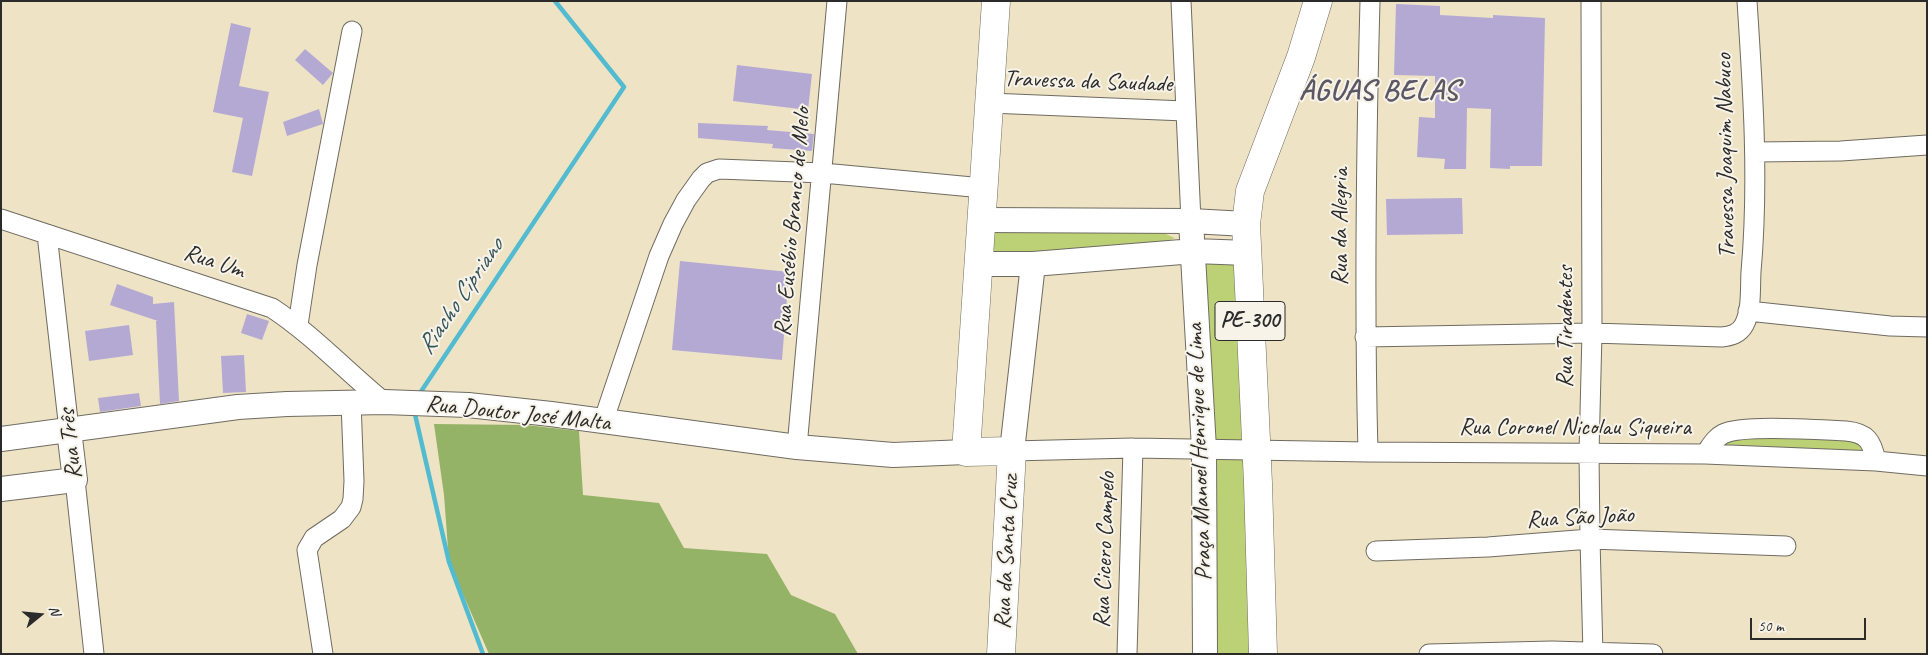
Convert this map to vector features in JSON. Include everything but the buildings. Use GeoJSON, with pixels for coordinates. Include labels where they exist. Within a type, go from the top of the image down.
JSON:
{"type":"FeatureCollection","features":[{"type":"Feature","properties":{"kind":"main road"},"geometry":{"type":"LineString","coordinates":[[996,1],[966,452],[1012,451]]}},
{"type":"Feature","properties":{"kind":"main road","name":"PE-300"},"geometry":{"type":"LineString","coordinates":[[1263,654],[1246,224],[1250,191],[1301,57],[1318,1]]}},
{"type":"Feature","properties":{"kind":"main road","name":"Rua da Santa Cruz"},"geometry":{"type":"LineString","coordinates":[[1001,654],[1012,451]]}},
{"type":"Feature","properties":{"kind":"street","name":"Rua Eusébio Branco de Melo"},"geometry":{"type":"LineString","coordinates":[[797,447],[837,1]]}},
{"type":"Feature","properties":{"kind":"street"},"geometry":{"type":"LineString","coordinates":[[1180,1],[1191,221]]}},
{"type":"Feature","properties":{"kind":"street","name":"Rua da Alegria"},"geometry":{"type":"LineString","coordinates":[[1368,452],[1365,337],[1370,1]]}},
{"type":"Feature","properties":{"kind":"street","name":"Rua Tiradentes"},"geometry":{"type":"LineString","coordinates":[[1591,1],[1592,333],[1589,453],[1594,653]]}},
{"type":"Feature","properties":{"kind":"street","name":"Travessa Joaquim Nabuco"},"geometry":{"type":"LineString","coordinates":[[1747,1],[1755,152],[1753,257],[1748,311]]}},
{"type":"Feature","properties":{"kind":"street"},"geometry":{"type":"LineString","coordinates":[[298,325],[307,264],[352,31]]}},
{"type":"Feature","properties":{"kind":"street","name":"Travessa da Saudade"},"geometry":{"type":"LineString","coordinates":[[989,103],[1185,111]]}},
{"type":"Feature","properties":{"kind":"street"},"geometry":{"type":"LineString","coordinates":[[1755,152],[1840,151],[1927,145]]}},
{"type":"Feature","properties":{"kind":"street"},"geometry":{"type":"LineString","coordinates":[[602,422],[659,256],[673,224],[686,200],[701,179],[713,171],[727,169],[823,173],[983,188]]}},
{"type":"Feature","properties":{"kind":"street","name":"Rua Um"},"geometry":{"type":"LineString","coordinates":[[1,219],[272,308],[298,325],[356,380],[384,402]]}},
{"type":"Feature","properties":{"kind":"street"},"geometry":{"type":"LineString","coordinates":[[981,220],[1191,221],[1246,224]]}},
{"type":"Feature","properties":{"kind":"street","name":"Praça Manoel Henrique de Lima"},"geometry":{"type":"LineString","coordinates":[[1191,221],[1204,449],[1205,654]]}},
{"type":"Feature","properties":{"kind":"street","name":"Rua Três"},"geometry":{"type":"LineString","coordinates":[[47,234],[94,654]]}},
{"type":"Feature","properties":{"kind":"street"},"geometry":{"type":"LineString","coordinates":[[980,264],[1033,264],[1194,251],[1248,253]]}},
{"type":"Feature","properties":{"kind":"street"},"geometry":{"type":"LineString","coordinates":[[1012,451],[1033,264]]}},
{"type":"Feature","properties":{"kind":"street"},"geometry":{"type":"LineString","coordinates":[[1365,337],[1592,333],[1730,336],[1741,330],[1748,311],[1890,326],[1927,327]]}},
{"type":"Feature","properties":{"kind":"street"},"geometry":{"type":"LineString","coordinates":[[323,654],[308,550],[314,538],[342,519],[351,508],[354,481],[351,402]]}},
{"type":"Feature","properties":{"kind":"street","name":"Rua Doutor José Malta"},"geometry":{"type":"LineString","coordinates":[[1,439],[238,407],[384,402],[468,405],[551,414],[797,447],[893,455],[966,452]]}},
{"type":"Feature","properties":{"kind":"street","name":"Rua Coronel Nicolau Siqueira"},"geometry":{"type":"LineString","coordinates":[[1012,451],[1133,448],[1368,452],[1705,454],[1716,439],[1724,433],[1742,429],[1846,430],[1862,433],[1868,438],[1875,452],[1876,461]]}},
{"type":"Feature","properties":{"kind":"street","name":"Rua Cicero Campelo"},"geometry":{"type":"LineString","coordinates":[[1127,654],[1133,448]]}},
{"type":"Feature","properties":{"kind":"street"},"geometry":{"type":"LineString","coordinates":[[1705,454],[1876,461],[1927,466]]}},
{"type":"Feature","properties":{"kind":"street"},"geometry":{"type":"LineString","coordinates":[[1,489],[75,480]]}},
{"type":"Feature","properties":{"kind":"street","name":"Rua São João"},"geometry":{"type":"LineString","coordinates":[[1376,550],[1496,547],[1590,539],[1786,546]]}},
{"type":"Feature","properties":{"kind":"street"},"geometry":{"type":"LineString","coordinates":[[1429,654],[1653,654]]}},
{"type":"Feature","properties":{"kind":"green space"},"geometry":{"type":"Polygon","coordinates":[[[988,225],[1144,225],[1175,238],[1143,251],[985,260],[988,225]]]}},
{"type":"Feature","properties":{"kind":"green space"},"geometry":{"type":"Polygon","coordinates":[[[1197,255],[1243,256],[1254,449],[1207,445],[1197,255]]]}},
{"type":"Feature","properties":{"kind":"green space"},"geometry":{"type":"Polygon","coordinates":[[[434,424],[526,425],[579,431],[583,495],[659,503],[684,548],[767,554],[791,595],[835,614],[858,654],[489,654],[449,562],[444,495],[434,424]]]}},
{"type":"Feature","properties":{"kind":"green space"},"geometry":{"type":"Polygon","coordinates":[[[1862,433],[1872,457],[1713,449],[1728,436],[1862,433]]]}},
{"type":"Feature","properties":{"kind":"green space"},"geometry":{"type":"Polygon","coordinates":[[[1209,453],[1252,454],[1259,654],[1210,654],[1209,453]]]}},
{"type":"Feature","properties":{"kind":"waterway","name":"Riacho Cipriano"},"geometry":{"type":"LineString","coordinates":[[418,396],[624,87],[555,1]]}},
{"type":"Feature","properties":{"kind":"waterway","name":"Riacho Cipriano"},"geometry":{"type":"LineString","coordinates":[[414,410],[449,562],[483,654]]}},
{"type":"Feature","properties":{"kind":"district","name":"ÁGUAS BELAS"},"geometry":{"type":"Point","coordinates":[1379,91]}}]}
